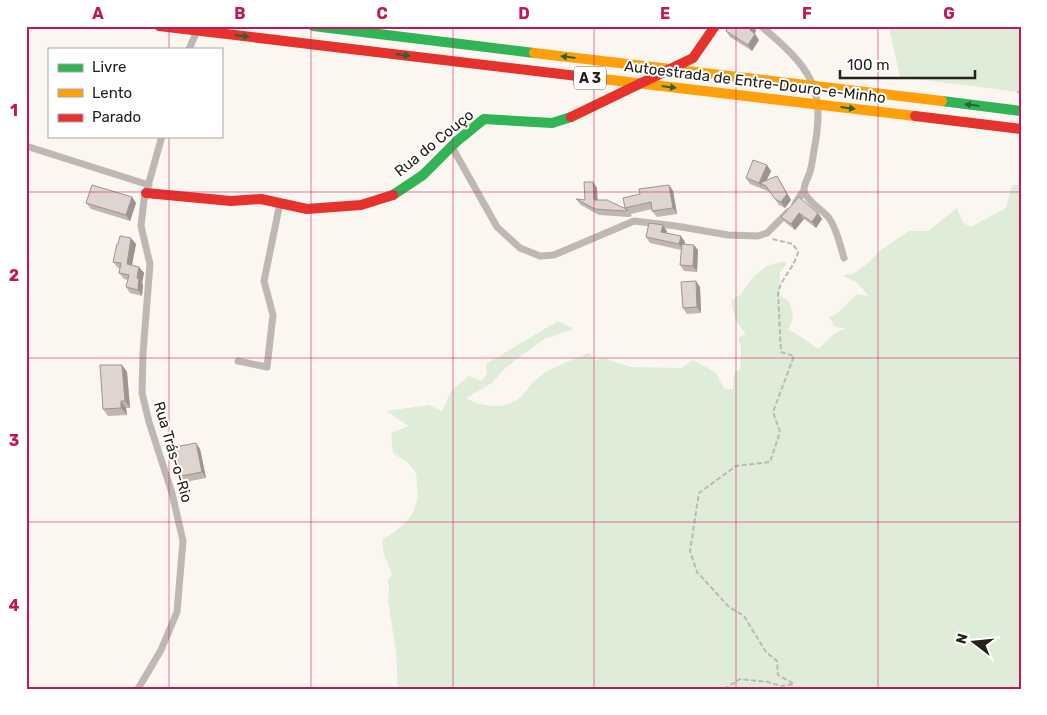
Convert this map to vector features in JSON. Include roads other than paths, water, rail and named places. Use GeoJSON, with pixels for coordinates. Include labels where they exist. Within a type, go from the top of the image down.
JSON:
{"type":"FeatureCollection","features":[{"type":"Feature","properties":{"kind":"main road","name":"Autoestrada de Entre-Douro-e-Minho"},"geometry":{"type":"LineString","coordinates":[[159,26],[1021,129]]}},
{"type":"Feature","properties":{"kind":"main road","name":"Autoestrada de Entre-Douro-e-Minho"},"geometry":{"type":"LineString","coordinates":[[313,26],[1021,111]]}},
{"type":"Feature","properties":{"kind":"main road","name":"Rua do Couço"},"geometry":{"type":"LineString","coordinates":[[148,189],[231,201],[260,199],[307,209],[361,206],[392,196],[423,175],[452,146],[484,119],[552,123],[574,116],[693,58],[715,26]]}},
{"type":"Feature","properties":{"kind":"street"},"geometry":{"type":"LineString","coordinates":[[189,48],[199,26]]}},
{"type":"Feature","properties":{"kind":"street"},"geometry":{"type":"LineString","coordinates":[[452,146],[497,227],[520,248],[540,256],[554,255],[634,221],[728,235],[762,235],[779,222],[797,202],[804,190],[818,134],[820,118],[818,100],[809,76],[800,61],[762,26]]}},
{"type":"Feature","properties":{"kind":"street","name":"Rua Trás-o-Rio"},"geometry":{"type":"LineString","coordinates":[[138,689],[161,650],[177,612],[182,541],[172,493],[149,422],[142,393],[150,264],[141,226],[148,189],[161,138]]}},
{"type":"Feature","properties":{"kind":"street"},"geometry":{"type":"LineString","coordinates":[[26,146],[148,189]]}},
{"type":"Feature","properties":{"kind":"street"},"geometry":{"type":"LineString","coordinates":[[804,190],[805,195],[830,220],[844,258]]}},
{"type":"Feature","properties":{"kind":"street"},"geometry":{"type":"LineString","coordinates":[[238,361],[267,367],[273,316],[264,281],[280,203]]}}]}
